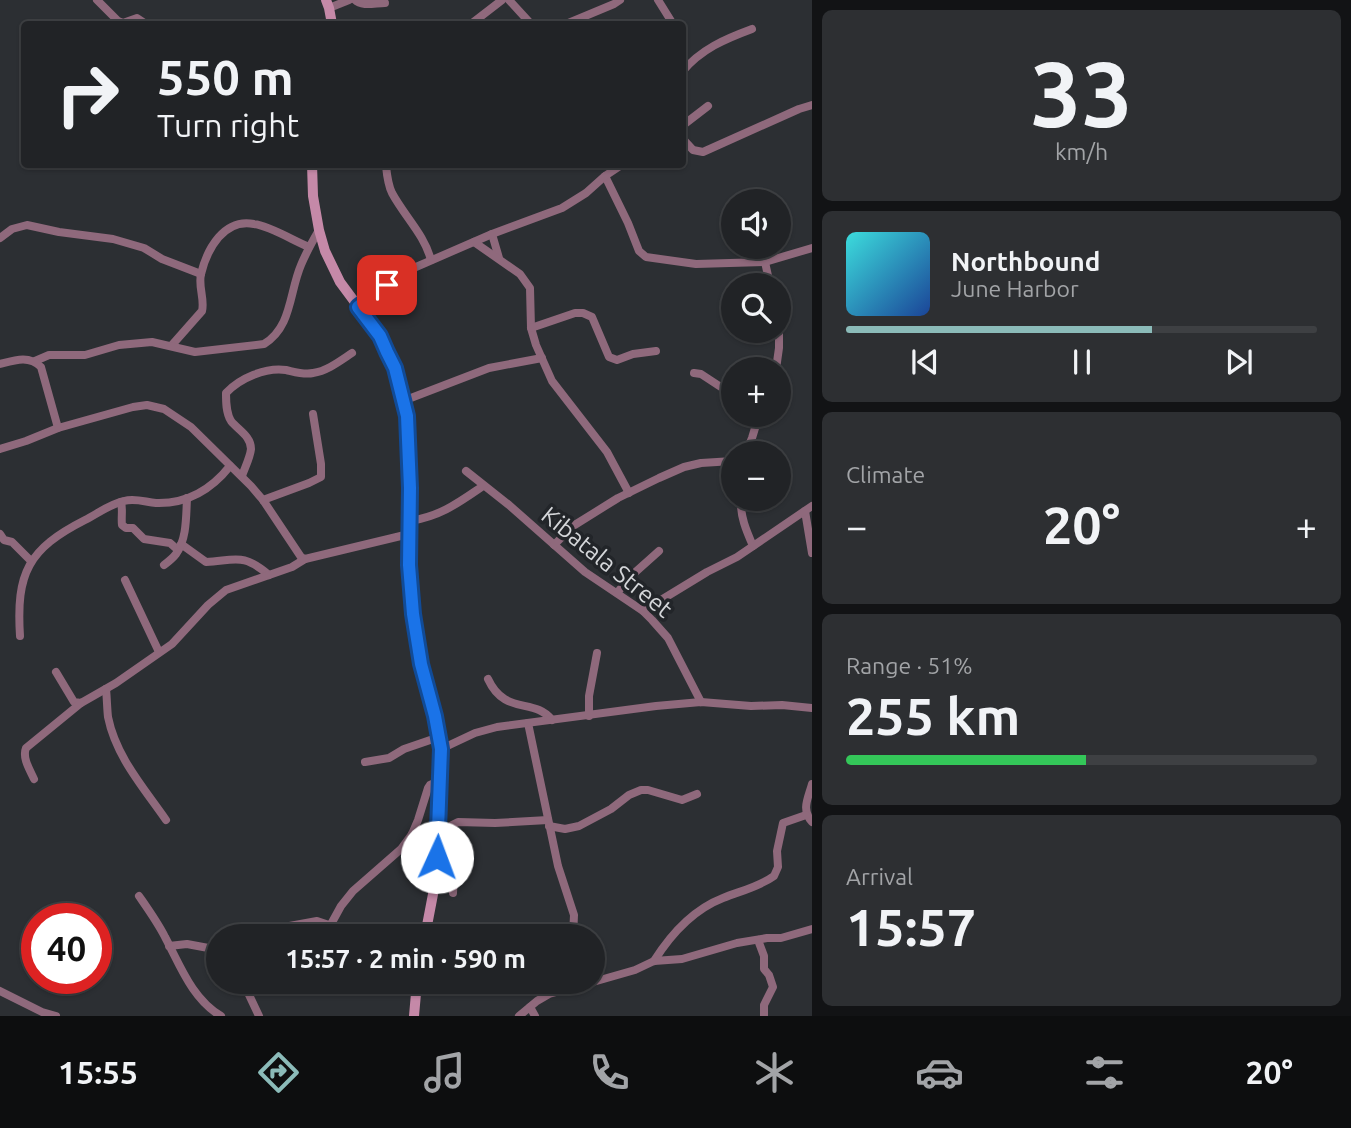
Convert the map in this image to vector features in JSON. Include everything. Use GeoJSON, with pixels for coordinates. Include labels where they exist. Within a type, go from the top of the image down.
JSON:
{"type":"FeatureCollection","features":[{"type":"Feature","properties":{"kind":"street"},"geometry":{"type":"LineString","coordinates":[[97,0],[118,21]]}},
{"type":"Feature","properties":{"kind":"street"},"geometry":{"type":"LineString","coordinates":[[327,4],[349,0]]}},
{"type":"Feature","properties":{"kind":"street"},"geometry":{"type":"LineString","coordinates":[[355,0],[365,5],[385,2]]}},
{"type":"Feature","properties":{"kind":"street"},"geometry":{"type":"LineString","coordinates":[[475,21],[502,0]]}},
{"type":"Feature","properties":{"kind":"street"},"geometry":{"type":"LineString","coordinates":[[509,0],[528,21]]}},
{"type":"Feature","properties":{"kind":"street"},"geometry":{"type":"LineString","coordinates":[[573,21],[620,0]]}},
{"type":"Feature","properties":{"kind":"street"},"geometry":{"type":"LineString","coordinates":[[658,0],[671,21]]}},
{"type":"Feature","properties":{"kind":"street"},"geometry":{"type":"LineString","coordinates":[[686,67],[705,50],[752,29]]}},
{"type":"Feature","properties":{"kind":"street"},"geometry":{"type":"LineString","coordinates":[[686,142],[693,150],[703,152],[812,105]]}},
{"type":"Feature","properties":{"kind":"street"},"geometry":{"type":"LineString","coordinates":[[686,122],[708,106]]}},
{"type":"Feature","properties":{"kind":"street"},"geometry":{"type":"LineString","coordinates":[[310,168],[319,230],[326,251],[340,282],[380,336],[395,368],[407,416],[409,565],[413,614],[421,664],[441,749],[439,781],[443,833],[454,874],[453,892]]}},
{"type":"Feature","properties":{"kind":"street"},"geometry":{"type":"LineString","coordinates":[[386,168],[391,192],[418,231],[431,260]]}},
{"type":"Feature","properties":{"kind":"street"},"geometry":{"type":"LineString","coordinates":[[597,184],[607,168]]}},
{"type":"Feature","properties":{"kind":"street"},"geometry":{"type":"LineString","coordinates":[[358,307],[396,278],[431,260],[562,208],[586,193],[616,168]]}},
{"type":"Feature","properties":{"kind":"street"},"geometry":{"type":"LineString","coordinates":[[605,176],[639,251],[654,260],[696,264],[765,262],[812,248]]}},
{"type":"Feature","properties":{"kind":"street"},"geometry":{"type":"LineString","coordinates":[[172,345],[202,311],[204,306],[200,286],[201,274],[213,244],[226,230],[237,225],[254,223],[309,247]]}},
{"type":"Feature","properties":{"kind":"street"},"geometry":{"type":"LineString","coordinates":[[0,239],[12,229],[27,225],[113,239],[144,248],[162,259],[201,274]]}},
{"type":"Feature","properties":{"kind":"street"},"geometry":{"type":"LineString","coordinates":[[35,361],[49,355],[85,355],[119,345],[152,342],[195,352],[264,345],[281,328],[286,318],[294,284],[319,230]]}},
{"type":"Feature","properties":{"kind":"street"},"geometry":{"type":"LineString","coordinates":[[492,234],[500,259]]}},
{"type":"Feature","properties":{"kind":"street"},"geometry":{"type":"LineString","coordinates":[[474,242],[520,274],[530,288],[531,328],[552,381],[607,452],[629,493]]}},
{"type":"Feature","properties":{"kind":"street"},"geometry":{"type":"LineString","coordinates":[[765,262],[767,273]]}},
{"type":"Feature","properties":{"kind":"street"},"geometry":{"type":"LineString","coordinates":[[531,328],[575,313],[583,313],[592,317],[612,359],[656,351]]}},
{"type":"Feature","properties":{"kind":"street"},"geometry":{"type":"LineString","coordinates":[[242,476],[251,445],[230,419],[226,393],[233,386],[260,373],[276,370],[314,373],[352,353]]}},
{"type":"Feature","properties":{"kind":"street"},"geometry":{"type":"LineString","coordinates":[[403,401],[489,368],[542,358]]}},
{"type":"Feature","properties":{"kind":"street"},"geometry":{"type":"LineString","coordinates":[[0,364],[26,359],[35,361],[41,367],[58,428]]}},
{"type":"Feature","properties":{"kind":"street"},"geometry":{"type":"LineString","coordinates":[[694,373],[701,373],[721,387]]}},
{"type":"Feature","properties":{"kind":"street"},"geometry":{"type":"LineString","coordinates":[[0,449],[58,428],[133,407],[147,405],[164,409],[191,427],[242,476],[263,500],[300,557],[305,559]]}},
{"type":"Feature","properties":{"kind":"street"},"geometry":{"type":"LineString","coordinates":[[263,500],[321,477],[313,414]]}},
{"type":"Feature","properties":{"kind":"street"},"geometry":{"type":"LineString","coordinates":[[554,545],[573,526],[618,498],[684,467],[721,462]]}},
{"type":"Feature","properties":{"kind":"street"},"geometry":{"type":"LineString","coordinates":[[20,636],[19,594],[31,561],[37,553],[68,529],[121,502],[167,502],[201,493],[219,480],[230,466]]}},
{"type":"Feature","properties":{"kind":"street","name":"Kibatala Street"},"geometry":{"type":"LineString","coordinates":[[466,471],[585,572],[643,611],[668,638],[701,702]]}},
{"type":"Feature","properties":{"kind":"street"},"geometry":{"type":"LineString","coordinates":[[410,521],[427,518],[448,509],[483,485]]}},
{"type":"Feature","properties":{"kind":"street"},"geometry":{"type":"LineString","coordinates":[[164,565],[180,547],[186,523],[187,498]]}},
{"type":"Feature","properties":{"kind":"street"},"geometry":{"type":"LineString","coordinates":[[121,502],[122,525],[133,528],[144,539],[170,543],[206,562],[227,559],[247,561],[256,564],[269,575]]}},
{"type":"Feature","properties":{"kind":"street"},"geometry":{"type":"LineString","coordinates":[[643,611],[753,546],[808,509],[812,553]]}},
{"type":"Feature","properties":{"kind":"street"},"geometry":{"type":"LineString","coordinates":[[740,511],[753,546]]}},
{"type":"Feature","properties":{"kind":"street"},"geometry":{"type":"LineString","coordinates":[[0,534],[31,561]]}},
{"type":"Feature","properties":{"kind":"street"},"geometry":{"type":"LineString","coordinates":[[34,779],[25,758],[26,748],[81,703],[172,644],[226,590],[292,567],[305,559],[409,534]]}},
{"type":"Feature","properties":{"kind":"street"},"geometry":{"type":"LineString","coordinates":[[617,593],[631,576],[659,551]]}},
{"type":"Feature","properties":{"kind":"street"},"geometry":{"type":"LineString","coordinates":[[125,580],[159,652]]}},
{"type":"Feature","properties":{"kind":"street"},"geometry":{"type":"LineString","coordinates":[[589,716],[589,696],[597,653]]}},
{"type":"Feature","properties":{"kind":"street"},"geometry":{"type":"LineString","coordinates":[[56,672],[74,702],[81,703]]}},
{"type":"Feature","properties":{"kind":"street"},"geometry":{"type":"LineString","coordinates":[[488,679],[498,694],[512,704],[540,709],[552,720]]}},
{"type":"Feature","properties":{"kind":"street"},"geometry":{"type":"LineString","coordinates":[[106,689],[108,719],[113,734],[134,775],[166,820]]}},
{"type":"Feature","properties":{"kind":"street"},"geometry":{"type":"LineString","coordinates":[[441,749],[475,733],[497,727],[656,706],[701,702],[812,708]]}},
{"type":"Feature","properties":{"kind":"street"},"geometry":{"type":"LineString","coordinates":[[528,723],[558,866],[574,915],[574,924]]}},
{"type":"Feature","properties":{"kind":"street"},"geometry":{"type":"LineString","coordinates":[[365,762],[390,758],[415,745],[439,737]]}},
{"type":"Feature","properties":{"kind":"street"},"geometry":{"type":"LineString","coordinates":[[328,924],[353,891],[401,849],[412,834],[428,788],[439,781]]}},
{"type":"Feature","properties":{"kind":"street"},"geometry":{"type":"LineString","coordinates":[[812,784],[805,808],[806,815],[812,822]]}},
{"type":"Feature","properties":{"kind":"street"},"geometry":{"type":"LineString","coordinates":[[427,924],[443,833],[458,822],[549,823],[565,829],[579,827],[641,790],[682,800],[697,794]]}},
{"type":"Feature","properties":{"kind":"street"},"geometry":{"type":"LineString","coordinates":[[653,961],[681,926],[709,904],[757,886],[774,876],[778,867],[777,851],[783,823],[806,815]]}},
{"type":"Feature","properties":{"kind":"street"},"geometry":{"type":"LineString","coordinates":[[412,834],[423,855],[437,857]]}},
{"type":"Feature","properties":{"kind":"street"},"geometry":{"type":"LineString","coordinates":[[139,895],[199,997],[221,1016]]}},
{"type":"Feature","properties":{"kind":"street"},"geometry":{"type":"LineString","coordinates":[[296,924],[324,924]]}},
{"type":"Feature","properties":{"kind":"street"},"geometry":{"type":"LineString","coordinates":[[605,979],[635,970],[653,961],[682,959],[737,943],[781,938],[812,929]]}},
{"type":"Feature","properties":{"kind":"street"},"geometry":{"type":"LineString","coordinates":[[758,940],[764,956],[765,970],[773,986],[764,1005],[764,1016]]}},
{"type":"Feature","properties":{"kind":"street"},"geometry":{"type":"LineString","coordinates":[[169,946],[187,944],[206,948]]}},
{"type":"Feature","properties":{"kind":"street"},"geometry":{"type":"LineString","coordinates":[[0,991],[56,1016]]}},
{"type":"Feature","properties":{"kind":"street"},"geometry":{"type":"LineString","coordinates":[[249,994],[259,1016]]}},
{"type":"Feature","properties":{"kind":"street"},"geometry":{"type":"LineString","coordinates":[[414,1016],[416,994]]}},
{"type":"Feature","properties":{"kind":"street"},"geometry":{"type":"LineString","coordinates":[[519,1016],[537,1000],[549,994]]}},
{"type":"Feature","properties":{"kind":"street"},"geometry":{"type":"LineString","coordinates":[[530,1007],[535,1016]]}},
{"type":"Feature","properties":{"kind":"route"},"geometry":{"type":"LineString","coordinates":[[387,285],[358,307],[380,336],[395,368],[407,416],[409,565],[413,614],[421,664],[441,749],[437,857]]}}]}
